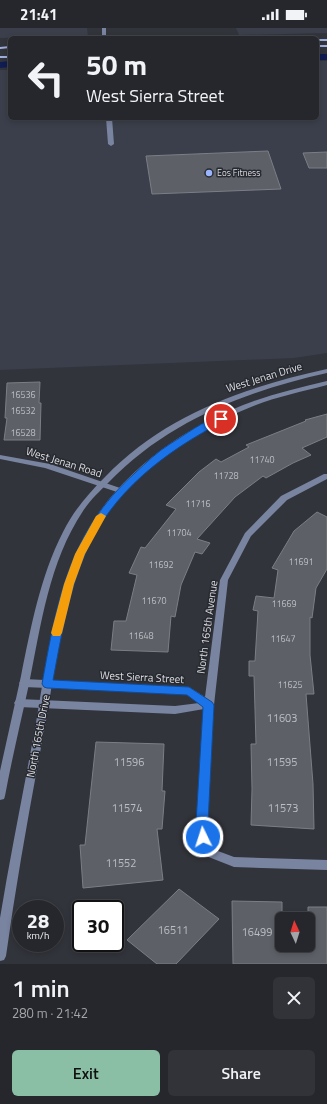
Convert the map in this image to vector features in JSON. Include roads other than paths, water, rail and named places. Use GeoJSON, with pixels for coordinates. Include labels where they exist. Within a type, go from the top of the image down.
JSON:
{"type":"FeatureCollection","features":[{"type":"Feature","properties":{"kind":"street"},"geometry":{"type":"LineString","coordinates":[[109,120],[111,144]]}},
{"type":"Feature","properties":{"kind":"street","name":"West Jenan Drive"},"geometry":{"type":"LineString","coordinates":[[101,485],[126,460],[188,418],[230,399],[287,380],[327,371]]}},
{"type":"Feature","properties":{"kind":"street","name":"West Jenan Drive"},"geometry":{"type":"LineString","coordinates":[[182,440],[248,406],[297,390],[327,384]]}},
{"type":"Feature","properties":{"kind":"street","name":"North 165th Drive"},"geometry":{"type":"LineString","coordinates":[[0,956],[11,880],[62,606],[80,554],[90,533],[105,509],[120,491],[161,454],[182,440]]}},
{"type":"Feature","properties":{"kind":"street","name":"West Jenan Road"},"geometry":{"type":"LineString","coordinates":[[0,457],[40,464],[120,491]]}},
{"type":"Feature","properties":{"kind":"street","name":"North 165th Avenue"},"geometry":{"type":"LineString","coordinates":[[327,476],[284,498],[248,535],[224,580],[209,705],[202,823],[205,851],[234,862],[327,865]]}},
{"type":"Feature","properties":{"kind":"street"},"geometry":{"type":"LineString","coordinates":[[0,796],[41,604],[58,552],[79,512],[101,485]]}},
{"type":"Feature","properties":{"kind":"street","name":"West Sierra Street"},"geometry":{"type":"LineString","coordinates":[[24,682],[189,691],[209,705]]}},
{"type":"Feature","properties":{"kind":"street"},"geometry":{"type":"LineString","coordinates":[[20,703],[175,710],[209,705]]}},
{"type":"Feature","properties":{"kind":"waterway"},"geometry":{"type":"LineString","coordinates":[[319,57],[327,57]]}},
{"type":"Feature","properties":{"kind":"waterway"},"geometry":{"type":"LineString","coordinates":[[0,65],[8,64]]}},
{"type":"Feature","properties":{"kind":"place","name":"Eos Fitness"},"geometry":{"type":"Point","coordinates":[209,173]}}]}
